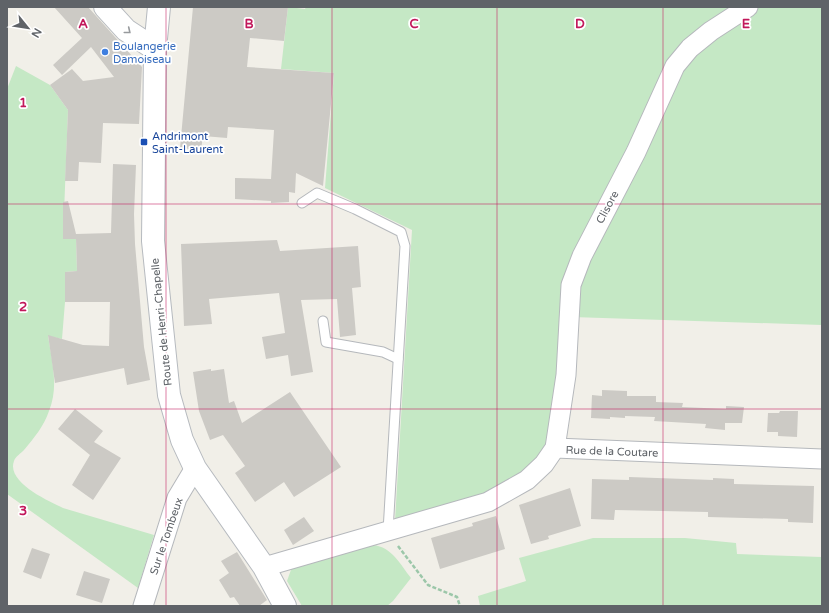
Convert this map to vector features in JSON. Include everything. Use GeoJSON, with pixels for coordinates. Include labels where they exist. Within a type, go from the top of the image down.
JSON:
{"type":"FeatureCollection","features":[{"type":"Feature","properties":{"kind":"street"},"geometry":{"type":"LineString","coordinates":[[105,7],[126,30],[155,49]]}},
{"type":"Feature","properties":{"kind":"street","name":"Route de Henri-Chapelle"},"geometry":{"type":"LineString","coordinates":[[159,7],[155,49],[153,241],[169,395],[182,440],[195,468],[264,566],[285,606]]}},
{"type":"Feature","properties":{"kind":"street","name":"Clisore"},"geometry":{"type":"LineString","coordinates":[[555,448],[566,375],[570,285],[582,256],[636,152],[675,66],[690,48],[711,31],[748,7]]}},
{"type":"Feature","properties":{"kind":"street","name":"Rue de la Coutare"},"geometry":{"type":"LineString","coordinates":[[264,566],[388,530],[454,513],[494,499],[527,480],[544,464],[555,448],[822,459]]}},
{"type":"Feature","properties":{"kind":"street","name":"Sur le Tombeux"},"geometry":{"type":"LineString","coordinates":[[143,606],[178,498],[195,468]]}},
{"type":"Feature","properties":{"kind":"lane"},"geometry":{"type":"LineString","coordinates":[[302,203],[317,194],[355,209],[401,232],[405,246],[388,530]]}},
{"type":"Feature","properties":{"kind":"lane"},"geometry":{"type":"LineString","coordinates":[[323,321],[326,342],[383,352],[398,359]]}},
{"type":"Feature","properties":{"kind":"path"},"geometry":{"type":"LineString","coordinates":[[388,530],[428,585],[457,597],[460,606]]}},
{"type":"Feature","properties":{"kind":"green space"},"geometry":{"type":"Polygon","coordinates":[[[288,7],[305,9],[306,7],[738,7],[673,54],[568,273],[553,435],[541,459],[488,497],[395,521],[412,230],[325,188],[334,73],[281,69],[288,7]]]}},
{"type":"Feature","properties":{"kind":"green space"},"geometry":{"type":"Polygon","coordinates":[[[758,7],[822,7],[822,325],[572,317],[589,255],[694,50],[758,7]]]}},
{"type":"Feature","properties":{"kind":"green space"},"geometry":{"type":"Polygon","coordinates":[[[16,66],[50,85],[68,110],[63,239],[76,239],[77,271],[65,272],[65,302],[62,339],[48,336],[54,374],[54,393],[52,402],[47,416],[38,432],[14,461],[13,469],[16,476],[30,490],[56,505],[154,535],[138,588],[7,494],[7,89],[16,66]]]}},
{"type":"Feature","properties":{"kind":"green space"},"geometry":{"type":"Polygon","coordinates":[[[593,538],[685,538],[736,543],[737,554],[822,557],[822,606],[480,606],[478,596],[526,581],[519,558],[593,538]]]}},
{"type":"Feature","properties":{"kind":"green space"},"geometry":{"type":"Polygon","coordinates":[[[373,545],[380,546],[395,557],[411,578],[393,601],[387,606],[302,606],[287,581],[292,567],[373,545]]]}},
{"type":"Feature","properties":{"kind":"building"},"geometry":{"type":"Polygon","coordinates":[[[54,7],[88,7],[142,67],[139,124],[103,123],[101,163],[79,162],[78,181],[65,181],[68,110],[50,85],[72,69],[83,81],[114,77],[91,47],[62,75],[53,65],[82,38],[54,7]]]}},
{"type":"Feature","properties":{"kind":"building"},"geometry":{"type":"Polygon","coordinates":[[[193,7],[288,7],[284,41],[250,38],[247,67],[334,73],[323,186],[296,173],[295,193],[289,192],[289,202],[271,203],[271,201],[235,199],[235,178],[271,179],[274,130],[228,127],[227,138],[203,136],[201,150],[180,148],[193,7]]]}},
{"type":"Feature","properties":{"kind":"building"},"geometry":{"type":"Polygon","coordinates":[[[113,164],[136,165],[134,214],[135,244],[144,347],[150,380],[127,385],[124,368],[55,383],[48,335],[83,345],[109,346],[110,302],[65,302],[65,272],[77,271],[76,239],[63,239],[63,202],[68,201],[76,234],[111,233],[113,164]]]}},
{"type":"Feature","properties":{"kind":"building"},"geometry":{"type":"Polygon","coordinates":[[[277,240],[280,251],[358,246],[361,287],[352,288],[356,335],[340,337],[337,299],[301,300],[313,372],[291,376],[288,355],[266,359],[262,337],[285,333],[279,293],[209,299],[212,324],[184,326],[181,244],[277,240]]]}},
{"type":"Feature","properties":{"kind":"building"},"geometry":{"type":"Polygon","coordinates":[[[211,369],[211,371],[224,369],[229,403],[234,401],[242,423],[290,392],[341,467],[294,497],[284,482],[255,502],[235,473],[245,466],[223,435],[210,440],[199,411],[193,372],[211,369]]]}},
{"type":"Feature","properties":{"kind":"building"},"geometry":{"type":"Polygon","coordinates":[[[602,390],[627,391],[627,396],[656,396],[656,402],[683,403],[682,407],[726,409],[726,406],[744,407],[742,423],[725,423],[725,430],[705,428],[706,424],[654,421],[655,417],[625,416],[625,418],[610,417],[610,419],[591,418],[592,395],[602,396],[602,390]]]}},
{"type":"Feature","properties":{"kind":"building"},"geometry":{"type":"Polygon","coordinates":[[[75,409],[103,431],[94,442],[121,458],[93,500],[72,485],[90,455],[58,429],[75,409]]]}},
{"type":"Feature","properties":{"kind":"building"},"geometry":{"type":"Polygon","coordinates":[[[780,411],[798,411],[797,437],[778,436],[778,432],[767,432],[768,413],[779,413],[780,411]]]}},
{"type":"Feature","properties":{"kind":"building"},"geometry":{"type":"Polygon","coordinates":[[[629,477],[713,480],[713,478],[734,479],[734,484],[814,486],[813,523],[788,522],[788,519],[708,517],[708,512],[615,510],[614,520],[591,519],[592,479],[629,480],[629,477]]]}},
{"type":"Feature","properties":{"kind":"building"},"geometry":{"type":"Polygon","coordinates":[[[570,488],[581,526],[548,536],[549,539],[531,544],[519,505],[570,488]]]}},
{"type":"Feature","properties":{"kind":"building"},"geometry":{"type":"Polygon","coordinates":[[[496,516],[505,549],[440,569],[431,538],[473,526],[472,523],[496,516]]]}},
{"type":"Feature","properties":{"kind":"building"},"geometry":{"type":"Polygon","coordinates":[[[304,517],[314,531],[293,545],[284,530],[304,517]]]}},
{"type":"Feature","properties":{"kind":"building"},"geometry":{"type":"Polygon","coordinates":[[[32,548],[50,554],[41,579],[23,572],[32,548]]]}},
{"type":"Feature","properties":{"kind":"building"},"geometry":{"type":"Polygon","coordinates":[[[237,552],[267,600],[259,606],[240,606],[234,597],[230,598],[219,580],[229,573],[221,561],[237,552]]]}},
{"type":"Feature","properties":{"kind":"building"},"geometry":{"type":"Polygon","coordinates":[[[84,571],[110,579],[102,603],[76,595],[84,571]]]}},
{"type":"Feature","properties":{"kind":"place","name":"Boulangerie Damoiseau"},"geometry":{"type":"Point","coordinates":[105,52]}},
{"type":"Feature","properties":{"kind":"place","name":"Andrimont Saint-Laurent"},"geometry":{"type":"Point","coordinates":[144,142]}}]}
